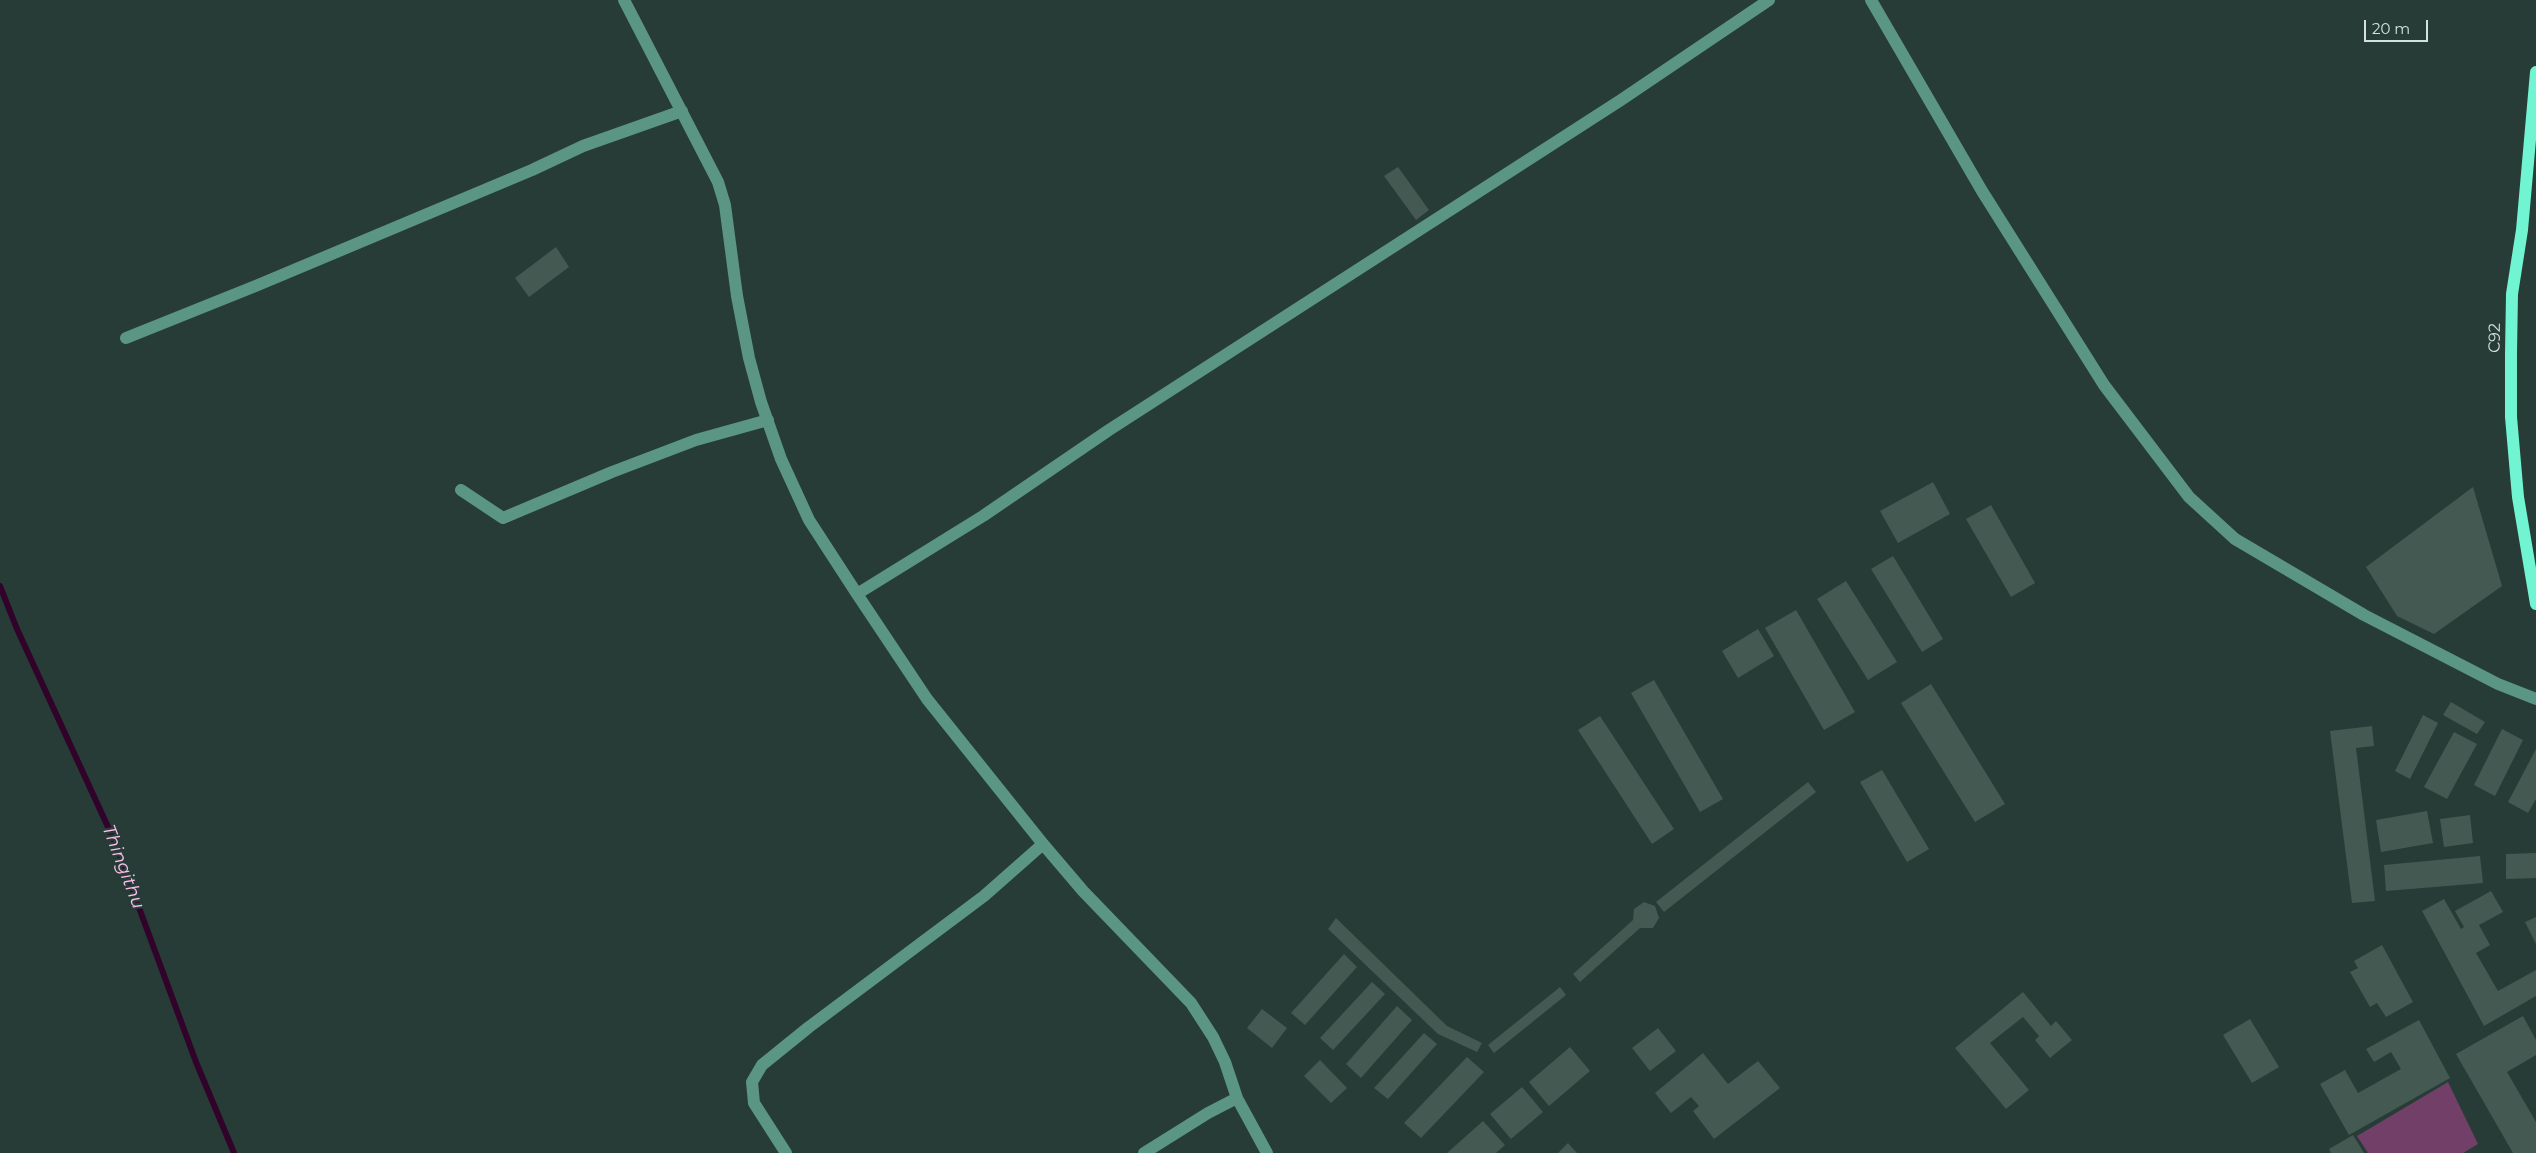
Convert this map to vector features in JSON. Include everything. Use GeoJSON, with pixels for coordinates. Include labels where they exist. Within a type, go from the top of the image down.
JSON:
{"type":"FeatureCollection","features":[{"type":"Feature","properties":{"kind":"main road","name":"C92"},"geometry":{"type":"LineString","coordinates":[[2536,72],[2522,230],[2512,294],[2511,416],[2518,497],[2536,604]]}},
{"type":"Feature","properties":{"kind":"street"},"geometry":{"type":"LineString","coordinates":[[624,0],[718,182],[724,206],[746,340],[781,459],[809,520],[927,699],[1083,891],[1191,1003],[1213,1037],[1225,1062],[1237,1098],[1266,1153]]}},
{"type":"Feature","properties":{"kind":"street"},"geometry":{"type":"LineString","coordinates":[[857,594],[983,516],[1109,430],[1621,100],[1769,0]]}},
{"type":"Feature","properties":{"kind":"street"},"geometry":{"type":"LineString","coordinates":[[1871,0],[1982,191],[2104,385],[2189,498],[2235,539],[2364,615],[2498,684],[2536,699]]}},
{"type":"Feature","properties":{"kind":"street"},"geometry":{"type":"LineString","coordinates":[[126,338],[532,170],[583,146],[682,111]]}},
{"type":"Feature","properties":{"kind":"street"},"geometry":{"type":"LineString","coordinates":[[461,490],[503,518],[612,472],[696,440],[768,420]]}},
{"type":"Feature","properties":{"kind":"street"},"geometry":{"type":"LineString","coordinates":[[786,1153],[754,1103],[752,1082],[762,1064],[976,902],[1043,844]]}},
{"type":"Feature","properties":{"kind":"street"},"geometry":{"type":"LineString","coordinates":[[1144,1153],[1191,1123],[1237,1098]]}},
{"type":"Feature","properties":{"kind":"shaded area"},"geometry":{"type":"Polygon","coordinates":[[[2448,1082],[2478,1144],[2463,1153],[2368,1153],[2357,1136],[2448,1082]]]}},
{"type":"Feature","properties":{"kind":"building"},"geometry":{"type":"Polygon","coordinates":[[[1398,167],[1429,210],[1416,220],[1384,176],[1398,167]]]}},
{"type":"Feature","properties":{"kind":"building"},"geometry":{"type":"Polygon","coordinates":[[[556,247],[569,267],[529,297],[515,278],[556,247]]]}},
{"type":"Feature","properties":{"kind":"building"},"geometry":{"type":"Polygon","coordinates":[[[1933,482],[1950,514],[1898,543],[1880,511],[1933,482]]]}},
{"type":"Feature","properties":{"kind":"building"},"geometry":{"type":"Polygon","coordinates":[[[2473,487],[2502,586],[2434,634],[2397,616],[2366,567],[2473,487]]]}},
{"type":"Feature","properties":{"kind":"building"},"geometry":{"type":"Polygon","coordinates":[[[1991,505],[2035,583],[2011,597],[1966,519],[1991,505]]]}},
{"type":"Feature","properties":{"kind":"building"},"geometry":{"type":"Polygon","coordinates":[[[1893,556],[1943,639],[1922,652],[1871,569],[1893,556]]]}},
{"type":"Feature","properties":{"kind":"building"},"geometry":{"type":"Polygon","coordinates":[[[1846,581],[1897,662],[1868,680],[1817,599],[1846,581]]]}},
{"type":"Feature","properties":{"kind":"building"},"geometry":{"type":"Polygon","coordinates":[[[1796,610],[1855,712],[1824,730],[1765,628],[1796,610]]]}},
{"type":"Feature","properties":{"kind":"building"},"geometry":{"type":"Polygon","coordinates":[[[1758,629],[1774,656],[1738,678],[1722,651],[1758,629]]]}},
{"type":"Feature","properties":{"kind":"building"},"geometry":{"type":"Polygon","coordinates":[[[1654,680],[1723,799],[1700,812],[1631,693],[1654,680]]]}},
{"type":"Feature","properties":{"kind":"building"},"geometry":{"type":"Polygon","coordinates":[[[1931,684],[2005,804],[1975,822],[1901,703],[1931,684]]]}},
{"type":"Feature","properties":{"kind":"building"},"geometry":{"type":"Polygon","coordinates":[[[2451,702],[2485,722],[2477,734],[2443,715],[2451,702]]]}},
{"type":"Feature","properties":{"kind":"building"},"geometry":{"type":"Polygon","coordinates":[[[2423,715],[2438,723],[2410,779],[2395,771],[2423,715]]]}},
{"type":"Feature","properties":{"kind":"building"},"geometry":{"type":"Polygon","coordinates":[[[1600,716],[1674,829],[1652,844],[1578,730],[1600,716]]]}},
{"type":"Feature","properties":{"kind":"building"},"geometry":{"type":"Polygon","coordinates":[[[2372,726],[2374,746],[2356,748],[2375,901],[2352,903],[2330,731],[2372,726]]]}},
{"type":"Feature","properties":{"kind":"building"},"geometry":{"type":"Polygon","coordinates":[[[2502,729],[2523,740],[2495,796],[2474,785],[2502,729]]]}},
{"type":"Feature","properties":{"kind":"building"},"geometry":{"type":"Polygon","coordinates":[[[2454,732],[2477,744],[2447,799],[2424,787],[2454,732]]]}},
{"type":"Feature","properties":{"kind":"building"},"geometry":{"type":"Polygon","coordinates":[[[2536,749],[2536,799],[2528,813],[2508,802],[2536,749]]]}},
{"type":"Feature","properties":{"kind":"building"},"geometry":{"type":"Polygon","coordinates":[[[1882,770],[1929,849],[1907,862],[1860,782],[1882,770]]]}},
{"type":"Feature","properties":{"kind":"building"},"geometry":{"type":"Polygon","coordinates":[[[1808,782],[1816,792],[1664,912],[1656,902],[1808,782]]]}},
{"type":"Feature","properties":{"kind":"building"},"geometry":{"type":"Polygon","coordinates":[[[2427,811],[2433,843],[2381,852],[2376,820],[2427,811]]]}},
{"type":"Feature","properties":{"kind":"building"},"geometry":{"type":"Polygon","coordinates":[[[2470,815],[2473,843],[2444,847],[2440,819],[2470,815]]]}},
{"type":"Feature","properties":{"kind":"building"},"geometry":{"type":"Polygon","coordinates":[[[2536,853],[2536,878],[2506,879],[2506,854],[2536,853]]]}},
{"type":"Feature","properties":{"kind":"building"},"geometry":{"type":"Polygon","coordinates":[[[2480,856],[2483,883],[2386,891],[2384,865],[2480,856]]]}},
{"type":"Feature","properties":{"kind":"building"},"geometry":{"type":"Polygon","coordinates":[[[2491,891],[2503,912],[2479,925],[2490,945],[2476,953],[2498,991],[2536,970],[2536,996],[2484,1026],[2422,911],[2444,899],[2461,929],[2464,927],[2455,911],[2491,891]]]}},
{"type":"Feature","properties":{"kind":"building"},"geometry":{"type":"Polygon","coordinates":[[[1644,902],[1655,906],[1659,918],[1653,928],[1640,928],[1580,982],[1573,974],[1633,920],[1634,909],[1644,902]]]}},
{"type":"Feature","properties":{"kind":"building"},"geometry":{"type":"Polygon","coordinates":[[[2536,917],[2536,944],[2525,922],[2536,917]]]}},
{"type":"Feature","properties":{"kind":"building"},"geometry":{"type":"Polygon","coordinates":[[[1336,918],[1447,1026],[1482,1043],[1477,1052],[1438,1034],[1328,929],[1336,918]]]}},
{"type":"Feature","properties":{"kind":"building"},"geometry":{"type":"Polygon","coordinates":[[[2382,945],[2413,1002],[2386,1017],[2377,1003],[2370,1007],[2350,972],[2358,968],[2354,961],[2382,945]]]}},
{"type":"Feature","properties":{"kind":"building"},"geometry":{"type":"Polygon","coordinates":[[[1344,954],[1357,967],[1305,1025],[1291,1013],[1344,954]]]}},
{"type":"Feature","properties":{"kind":"building"},"geometry":{"type":"Polygon","coordinates":[[[1372,982],[1385,994],[1333,1050],[1320,1038],[1372,982]]]}},
{"type":"Feature","properties":{"kind":"building"},"geometry":{"type":"Polygon","coordinates":[[[1560,987],[1566,995],[1494,1053],[1488,1045],[1560,987]]]}},
{"type":"Feature","properties":{"kind":"building"},"geometry":{"type":"Polygon","coordinates":[[[2023,992],[2051,1026],[2056,1021],[2072,1040],[2050,1058],[2035,1040],[2039,1036],[2023,1017],[1990,1043],[2029,1090],[2006,1109],[1955,1048],[2023,992]]]}},
{"type":"Feature","properties":{"kind":"building"},"geometry":{"type":"Polygon","coordinates":[[[1397,1006],[1412,1020],[1361,1078],[1346,1064],[1397,1006]]]}},
{"type":"Feature","properties":{"kind":"building"},"geometry":{"type":"Polygon","coordinates":[[[1262,1009],[1287,1028],[1272,1048],[1247,1028],[1262,1009]]]}},
{"type":"Feature","properties":{"kind":"building"},"geometry":{"type":"Polygon","coordinates":[[[2523,1016],[2536,1040],[2536,1055],[2507,1072],[2536,1122],[2536,1153],[2513,1153],[2456,1054],[2523,1016]]]}},
{"type":"Feature","properties":{"kind":"building"},"geometry":{"type":"Polygon","coordinates":[[[2250,1019],[2279,1067],[2252,1083],[2223,1035],[2250,1019]]]}},
{"type":"Feature","properties":{"kind":"building"},"geometry":{"type":"Polygon","coordinates":[[[2419,1020],[2450,1078],[2349,1135],[2320,1084],[2345,1070],[2358,1093],[2401,1069],[2391,1052],[2374,1062],[2366,1049],[2419,1020]]]}},
{"type":"Feature","properties":{"kind":"building"},"geometry":{"type":"Polygon","coordinates":[[[1658,1028],[1676,1051],[1650,1071],[1632,1048],[1658,1028]]]}},
{"type":"Feature","properties":{"kind":"building"},"geometry":{"type":"Polygon","coordinates":[[[1424,1033],[1437,1044],[1388,1099],[1374,1088],[1424,1033]]]}},
{"type":"Feature","properties":{"kind":"building"},"geometry":{"type":"Polygon","coordinates":[[[1570,1047],[1590,1071],[1549,1106],[1529,1082],[1570,1047]]]}},
{"type":"Feature","properties":{"kind":"building"},"geometry":{"type":"Polygon","coordinates":[[[1703,1053],[1728,1084],[1758,1061],[1780,1088],[1714,1139],[1693,1111],[1699,1106],[1691,1097],[1671,1113],[1655,1093],[1703,1053]]]}},
{"type":"Feature","properties":{"kind":"building"},"geometry":{"type":"Polygon","coordinates":[[[1467,1057],[1484,1072],[1421,1138],[1404,1123],[1467,1057]]]}},
{"type":"Feature","properties":{"kind":"building"},"geometry":{"type":"Polygon","coordinates":[[[1320,1060],[1347,1088],[1331,1103],[1304,1076],[1320,1060]]]}},
{"type":"Feature","properties":{"kind":"building"},"geometry":{"type":"Polygon","coordinates":[[[1522,1087],[1543,1112],[1511,1139],[1490,1114],[1522,1087]]]}},
{"type":"Feature","properties":{"kind":"building"},"geometry":{"type":"Polygon","coordinates":[[[1483,1121],[1505,1145],[1496,1153],[1447,1153],[1483,1121]]]}},
{"type":"Feature","properties":{"kind":"building"},"geometry":{"type":"Polygon","coordinates":[[[2353,1135],[2364,1153],[2331,1153],[2329,1149],[2353,1135]]]}},
{"type":"Feature","properties":{"kind":"building"},"geometry":{"type":"Polygon","coordinates":[[[1568,1143],[1577,1153],[1558,1153],[1568,1143]]]}},
{"type":"Feature","properties":{"kind":"waterway","name":"Thingithu"},"geometry":{"type":"LineString","coordinates":[[0,586],[17,629],[114,840],[196,1062],[234,1153]]}}]}
